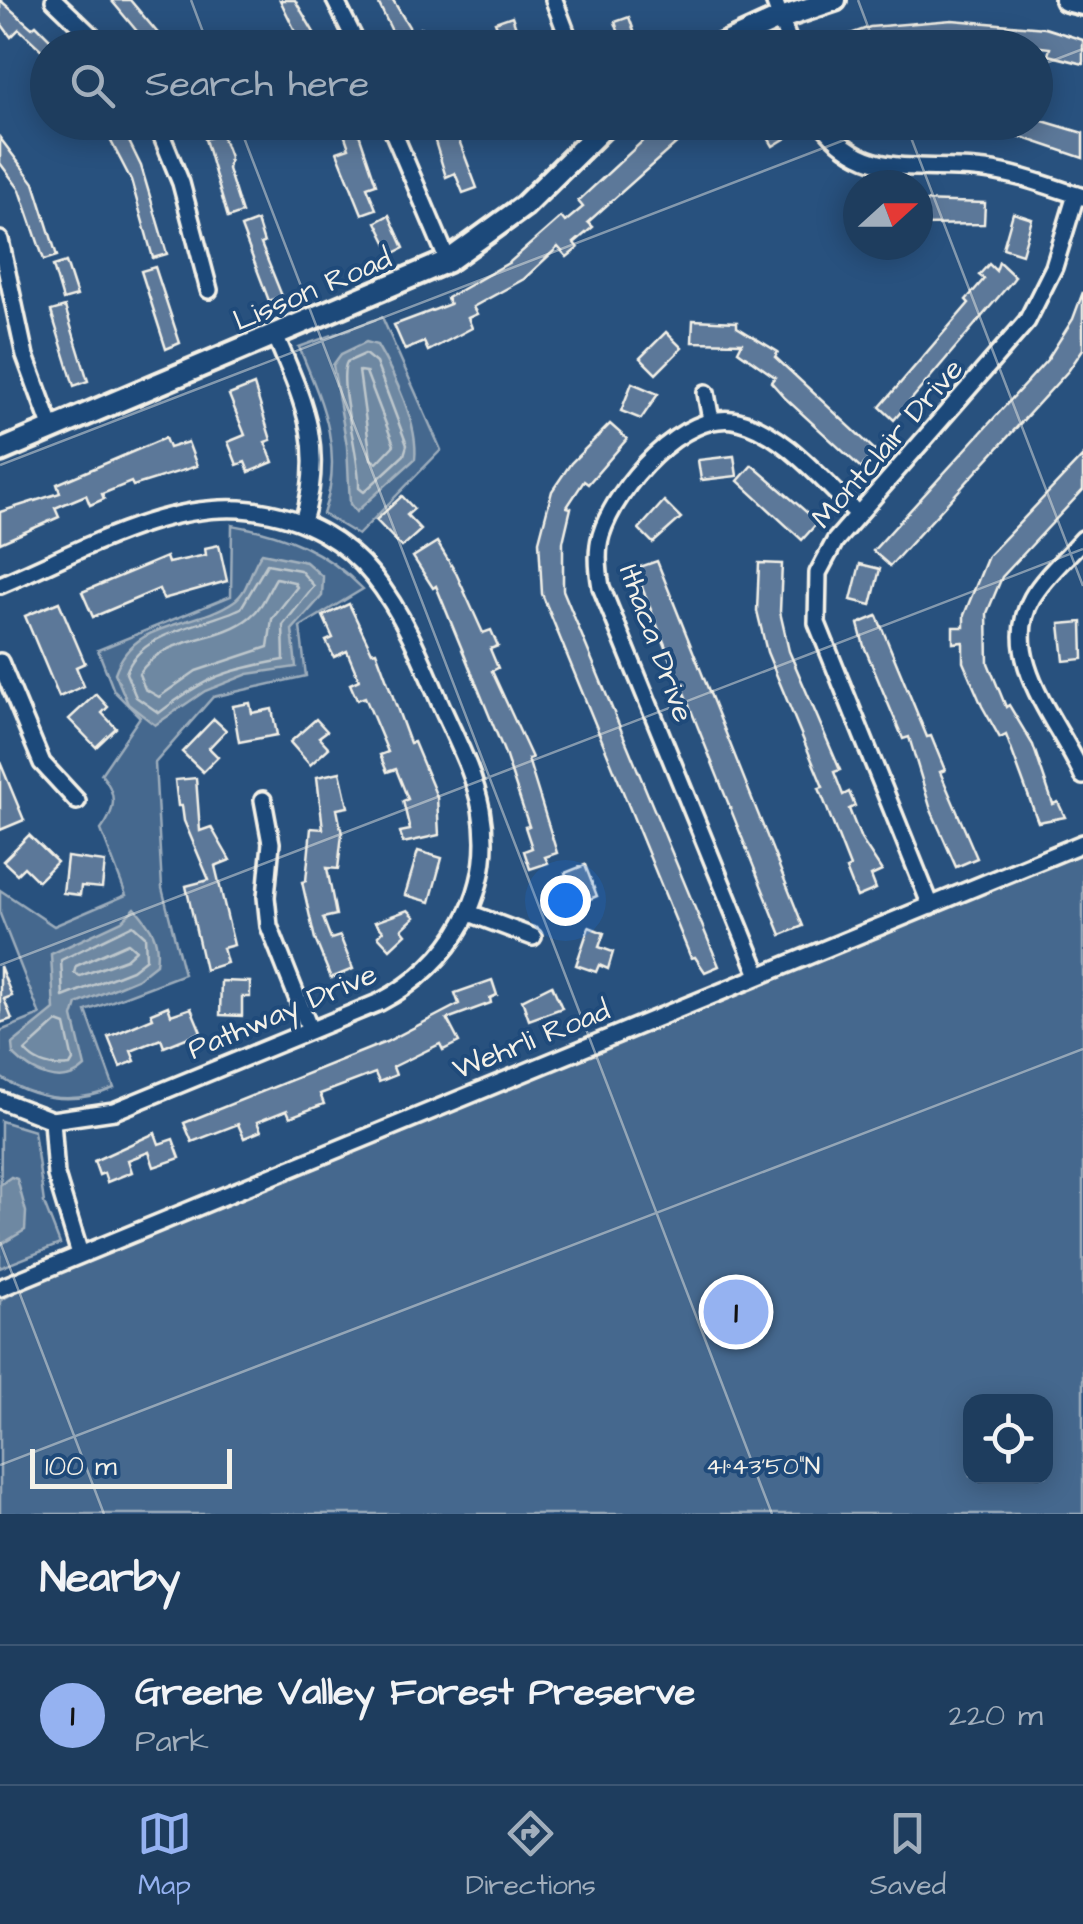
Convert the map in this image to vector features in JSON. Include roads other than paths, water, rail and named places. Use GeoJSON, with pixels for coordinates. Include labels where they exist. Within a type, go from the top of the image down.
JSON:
{"type":"FeatureCollection","features":[{"type":"Feature","properties":{"kind":"street"},"geometry":{"type":"LineString","coordinates":[[54,0],[85,30]]}},
{"type":"Feature","properties":{"kind":"street"},"geometry":{"type":"LineString","coordinates":[[335,0],[350,30]]}},
{"type":"Feature","properties":{"kind":"street"},"geometry":{"type":"LineString","coordinates":[[554,0],[565,30]]}},
{"type":"Feature","properties":{"kind":"street"},"geometry":{"type":"LineString","coordinates":[[744,30],[777,9],[835,0]]}},
{"type":"Feature","properties":{"kind":"street"},"geometry":{"type":"LineString","coordinates":[[1066,0],[1083,4]]}},
{"type":"Feature","properties":{"kind":"street"},"geometry":{"type":"LineString","coordinates":[[163,140],[181,184],[209,290]]}},
{"type":"Feature","properties":{"kind":"street"},"geometry":{"type":"LineString","coordinates":[[397,140],[448,261]]}},
{"type":"Feature","properties":{"kind":"street","name":"Lisson Road"},"geometry":{"type":"LineString","coordinates":[[0,451],[448,261],[524,206],[592,140]]}},
{"type":"Feature","properties":{"kind":"street"},"geometry":{"type":"LineString","coordinates":[[837,140],[865,162],[983,169],[1080,196]]}},
{"type":"Feature","properties":{"kind":"street","name":"Montclair Drive"},"geometry":{"type":"LineString","coordinates":[[930,906],[817,624],[818,574],[835,540],[1027,321],[1054,267],[1080,196]]}},
{"type":"Feature","properties":{"kind":"street"},"geometry":{"type":"LineString","coordinates":[[0,240],[6,298],[52,430]]}},
{"type":"Feature","properties":{"kind":"street"},"geometry":{"type":"LineString","coordinates":[[276,337],[308,417],[313,441],[312,485],[302,522]]}},
{"type":"Feature","properties":{"kind":"street"},"geometry":{"type":"LineString","coordinates":[[706,393],[711,420],[737,421],[763,432],[858,514]]}},
{"type":"Feature","properties":{"kind":"street","name":"Ithaca Drive"},"geometry":{"type":"LineString","coordinates":[[711,420],[671,440],[620,496],[600,537],[598,572],[760,976]]}},
{"type":"Feature","properties":{"kind":"street","name":"Pathway Drive"},"geometry":{"type":"LineString","coordinates":[[0,585],[190,512],[249,510],[302,522],[355,555],[386,588],[409,628],[481,812],[483,860],[469,913],[449,946],[411,984],[114,1110],[52,1120]]}},
{"type":"Feature","properties":{"kind":"street"},"geometry":{"type":"LineString","coordinates":[[1083,539],[1032,598],[1022,627],[1022,649],[1029,674],[1083,776]]}},
{"type":"Feature","properties":{"kind":"street"},"geometry":{"type":"LineString","coordinates":[[0,662],[42,764],[77,801]]}},
{"type":"Feature","properties":{"kind":"street"},"geometry":{"type":"LineString","coordinates":[[264,800],[271,843],[266,897],[269,926],[310,1030]]}},
{"type":"Feature","properties":{"kind":"street","name":"Wehrli Road"},"geometry":{"type":"LineString","coordinates":[[0,1288],[1083,843]]}},
{"type":"Feature","properties":{"kind":"street"},"geometry":{"type":"LineString","coordinates":[[469,913],[533,937]]}},
{"type":"Feature","properties":{"kind":"street"},"geometry":{"type":"LineString","coordinates":[[0,1100],[52,1120],[56,1175],[80,1254]]}},
{"type":"Feature","properties":{"kind":"water"},"geometry":{"type":"Polygon","coordinates":[[[366,342],[377,345],[398,385],[413,431],[415,459],[356,512],[350,504],[347,446],[333,365],[341,354],[366,342]]]}},
{"type":"Feature","properties":{"kind":"water"},"geometry":{"type":"Polygon","coordinates":[[[262,553],[306,562],[323,577],[322,596],[292,630],[296,667],[248,674],[205,691],[155,725],[128,704],[115,673],[124,655],[150,633],[234,601],[262,553]]]}},
{"type":"Feature","properties":{"kind":"water"},"geometry":{"type":"Polygon","coordinates":[[[135,908],[153,933],[156,964],[137,979],[77,1004],[73,1017],[85,1067],[76,1074],[57,1078],[29,1067],[13,1054],[12,1044],[54,1010],[51,954],[122,921],[135,908]]]}},
{"type":"Feature","properties":{"kind":"water"},"geometry":{"type":"Polygon","coordinates":[[[11,1177],[17,1179],[26,1212],[25,1230],[0,1245],[0,1185],[11,1177]]]}},
{"type":"Feature","properties":{"kind":"place","name":"Greene Valley Forest Preserve"},"geometry":{"type":"Point","coordinates":[736,1312]}}]}
